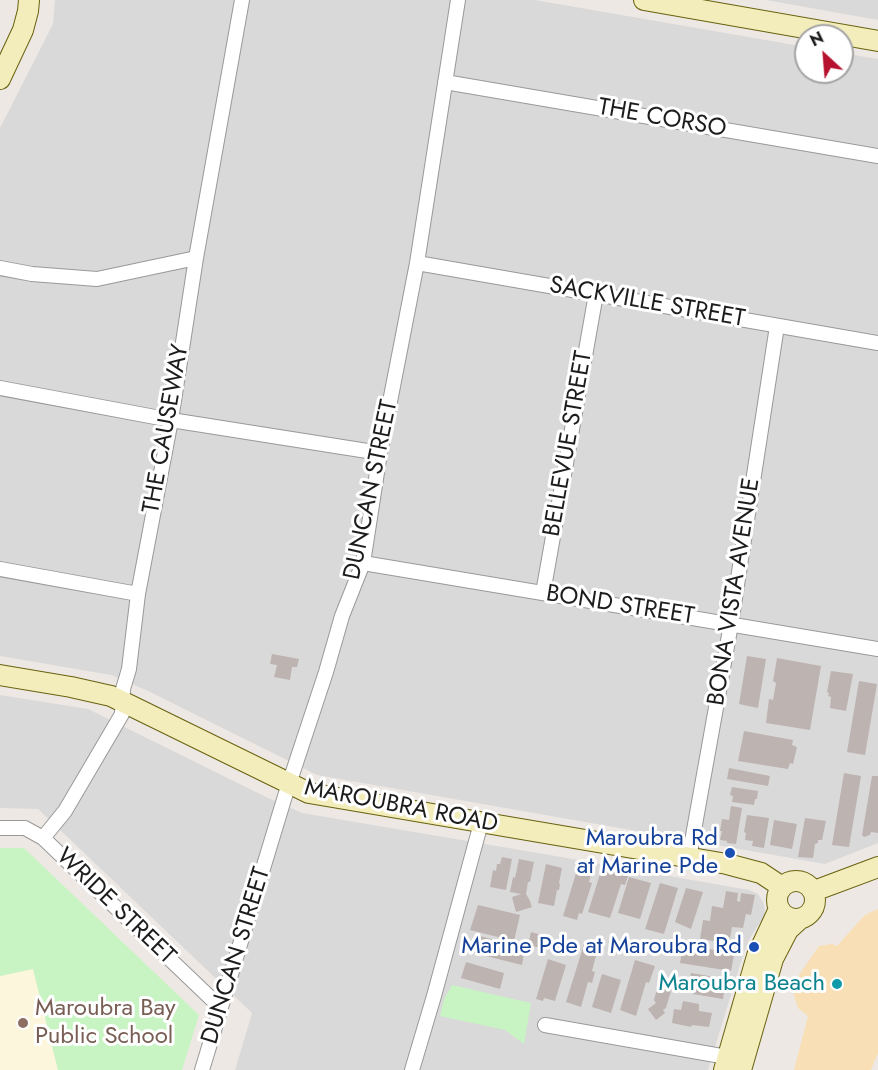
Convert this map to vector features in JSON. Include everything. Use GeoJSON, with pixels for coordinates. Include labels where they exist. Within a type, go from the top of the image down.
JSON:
{"type":"FeatureCollection","features":[{"type":"Feature","properties":{"kind":"street"},"geometry":{"type":"LineString","coordinates":[[0,79],[5,55],[23,30],[29,0]]}},
{"type":"Feature","properties":{"kind":"street","name":"THE CAUSEWAY"},"geometry":{"type":"LineString","coordinates":[[43,838],[65,811],[122,714],[123,689],[129,669],[138,594],[171,420],[196,258],[242,0]]}},
{"type":"Feature","properties":{"kind":"street","name":"DUNCAN STREET"},"geometry":{"type":"LineString","coordinates":[[202,1070],[342,616],[363,563],[380,453],[417,263],[458,0]]}},
{"type":"Feature","properties":{"kind":"street"},"geometry":{"type":"LineString","coordinates":[[644,0],[668,2],[878,41]]}},
{"type":"Feature","properties":{"kind":"street","name":"THE CORSO"},"geometry":{"type":"LineString","coordinates":[[445,82],[878,156]]}},
{"type":"Feature","properties":{"kind":"street"},"geometry":{"type":"LineString","coordinates":[[0,268],[32,274],[98,279],[196,258]]}},
{"type":"Feature","properties":{"kind":"street","name":"SACKVILLE STREET"},"geometry":{"type":"LineString","coordinates":[[417,263],[878,343]]}},
{"type":"Feature","properties":{"kind":"street","name":"BELLEVUE STREET"},"geometry":{"type":"LineString","coordinates":[[543,593],[596,294]]}},
{"type":"Feature","properties":{"kind":"street","name":"BONA VISTA AVENUE"},"geometry":{"type":"LineString","coordinates":[[689,858],[731,624],[777,326]]}},
{"type":"Feature","properties":{"kind":"street"},"geometry":{"type":"LineString","coordinates":[[0,388],[171,420],[380,453]]}},
{"type":"Feature","properties":{"kind":"street","name":"BOND STREET"},"geometry":{"type":"LineString","coordinates":[[363,563],[878,649]]}},
{"type":"Feature","properties":{"kind":"street"},"geometry":{"type":"LineString","coordinates":[[0,569],[138,594]]}},
{"type":"Feature","properties":{"kind":"street","name":"MAROUBRA ROAD"},"geometry":{"type":"LineString","coordinates":[[0,675],[111,696],[309,793],[727,864],[761,873],[782,887]]}},
{"type":"Feature","properties":{"kind":"street"},"geometry":{"type":"LineString","coordinates":[[412,1070],[481,824]]}},
{"type":"Feature","properties":{"kind":"street","name":"WRIDE STREET"},"geometry":{"type":"LineString","coordinates":[[0,828],[25,828],[43,838],[221,1008]]}},
{"type":"Feature","properties":{"kind":"street"},"geometry":{"type":"LineString","coordinates":[[814,891],[878,867]]}},
{"type":"Feature","properties":{"kind":"street"},"geometry":{"type":"LineString","coordinates":[[793,880],[799,880],[814,891],[816,897],[814,909],[788,930],[773,959],[731,1066],[757,956],[779,909],[777,898],[782,887],[793,880]]}},
{"type":"Feature","properties":{"kind":"street"},"geometry":{"type":"LineString","coordinates":[[779,909],[788,917],[800,919]]}},
{"type":"Feature","properties":{"kind":"street"},"geometry":{"type":"LineString","coordinates":[[545,1025],[731,1066]]}},
{"type":"Feature","properties":{"kind":"shaded area"},"geometry":{"type":"Polygon","coordinates":[[[55,0],[535,0],[794,45],[794,84],[854,84],[854,55],[878,59],[878,843],[825,864],[317,775],[111,675],[0,656],[0,128],[53,24],[55,0]]]}},
{"type":"Feature","properties":{"kind":"shaded area"},"geometry":{"type":"Polygon","coordinates":[[[766,0],[878,0],[878,20],[766,0]]]}},
{"type":"Feature","properties":{"kind":"shaded area"},"geometry":{"type":"Polygon","coordinates":[[[0,695],[88,709],[302,813],[749,890],[758,894],[763,902],[764,916],[744,952],[708,1070],[235,1070],[252,1013],[38,809],[0,808],[0,695]]]}},
{"type":"Feature","properties":{"kind":"shaded area","name":"Maroubra Bay Public School"},"geometry":{"type":"Polygon","coordinates":[[[33,969],[58,1070],[0,1070],[0,976],[33,969]]]}},
{"type":"Feature","properties":{"kind":"sand","name":"Maroubra Beach"},"geometry":{"type":"Polygon","coordinates":[[[878,909],[878,1053],[871,1070],[794,1070],[808,1016],[798,1008],[793,992],[799,975],[819,946],[832,944],[837,946],[865,915],[878,909]]]}},
{"type":"Feature","properties":{"kind":"green space"},"geometry":{"type":"Polygon","coordinates":[[[0,848],[24,848],[199,1015],[182,1070],[58,1070],[33,969],[0,976],[0,848]]]}},
{"type":"Feature","properties":{"kind":"green space"},"geometry":{"type":"Polygon","coordinates":[[[452,985],[531,1003],[524,1044],[505,1030],[440,1016],[444,999],[452,985]]]}},
{"type":"Feature","properties":{"kind":"building"},"geometry":{"type":"Polygon","coordinates":[[[272,654],[299,659],[297,667],[292,667],[290,680],[274,677],[277,665],[270,664],[272,654]]]}},
{"type":"Feature","properties":{"kind":"building"},"geometry":{"type":"Polygon","coordinates":[[[747,656],[766,659],[758,708],[739,704],[747,656]]]}},
{"type":"Feature","properties":{"kind":"building"},"geometry":{"type":"Polygon","coordinates":[[[777,658],[821,666],[810,730],[766,723],[769,699],[773,700],[776,683],[773,681],[777,658]]]}},
{"type":"Feature","properties":{"kind":"building"},"geometry":{"type":"Polygon","coordinates":[[[831,671],[853,674],[846,711],[830,708],[831,697],[827,692],[831,671]]]}},
{"type":"Feature","properties":{"kind":"building"},"geometry":{"type":"Polygon","coordinates":[[[859,681],[877,684],[865,755],[847,752],[859,681]]]}},
{"type":"Feature","properties":{"kind":"building"},"geometry":{"type":"Polygon","coordinates":[[[744,731],[793,740],[792,745],[797,747],[793,764],[790,763],[788,769],[738,761],[744,731]]]}},
{"type":"Feature","properties":{"kind":"building"},"geometry":{"type":"Polygon","coordinates":[[[729,768],[770,776],[768,786],[727,779],[729,768]]]}},
{"type":"Feature","properties":{"kind":"building"},"geometry":{"type":"Polygon","coordinates":[[[844,773],[861,776],[849,847],[832,845],[844,773]]]}},
{"type":"Feature","properties":{"kind":"building"},"geometry":{"type":"Polygon","coordinates":[[[872,776],[878,776],[878,833],[871,832],[870,835],[864,837],[862,835],[872,776]]]}},
{"type":"Feature","properties":{"kind":"building"},"geometry":{"type":"Polygon","coordinates":[[[732,787],[758,791],[754,805],[732,802],[733,796],[730,795],[732,787]]]}},
{"type":"Feature","properties":{"kind":"building"},"geometry":{"type":"Polygon","coordinates":[[[731,806],[742,808],[736,844],[720,840],[722,819],[729,820],[731,806]]]}},
{"type":"Feature","properties":{"kind":"building"},"geometry":{"type":"Polygon","coordinates":[[[747,815],[769,818],[764,848],[752,846],[753,841],[745,840],[747,815]]]}},
{"type":"Feature","properties":{"kind":"building"},"geometry":{"type":"Polygon","coordinates":[[[805,818],[826,821],[822,840],[818,840],[815,844],[813,858],[798,857],[805,818]]]}},
{"type":"Feature","properties":{"kind":"building"},"geometry":{"type":"Polygon","coordinates":[[[774,820],[797,824],[792,849],[770,845],[774,820]]]}},
{"type":"Feature","properties":{"kind":"building"},"geometry":{"type":"Polygon","coordinates":[[[502,857],[512,859],[506,890],[490,887],[493,870],[496,871],[497,864],[500,864],[502,857]]]}},
{"type":"Feature","properties":{"kind":"building"},"geometry":{"type":"Polygon","coordinates":[[[519,859],[534,862],[526,894],[532,907],[516,912],[512,897],[521,894],[510,892],[519,859]]]}},
{"type":"Feature","properties":{"kind":"building"},"geometry":{"type":"Polygon","coordinates":[[[546,864],[562,868],[554,906],[538,903],[546,864]]]}},
{"type":"Feature","properties":{"kind":"building"},"geometry":{"type":"Polygon","coordinates":[[[602,868],[628,876],[625,885],[621,884],[610,918],[588,912],[602,868]]]}},
{"type":"Feature","properties":{"kind":"building"},"geometry":{"type":"Polygon","coordinates":[[[577,870],[591,874],[589,882],[592,883],[582,914],[579,913],[577,920],[563,916],[577,870]]]}},
{"type":"Feature","properties":{"kind":"building"},"geometry":{"type":"Polygon","coordinates":[[[629,877],[651,883],[640,919],[618,913],[629,877]]]}},
{"type":"Feature","properties":{"kind":"building"},"geometry":{"type":"Polygon","coordinates":[[[660,883],[678,888],[664,934],[645,929],[660,883]]]}},
{"type":"Feature","properties":{"kind":"building"},"geometry":{"type":"Polygon","coordinates":[[[686,888],[703,892],[691,929],[675,922],[686,888]]]}},
{"type":"Feature","properties":{"kind":"building"},"geometry":{"type":"Polygon","coordinates":[[[726,891],[738,893],[737,901],[740,902],[741,893],[755,895],[751,915],[746,914],[743,928],[732,927],[729,944],[716,942],[716,933],[714,941],[700,939],[703,920],[710,921],[712,906],[723,908],[726,891]]]}},
{"type":"Feature","properties":{"kind":"building"},"geometry":{"type":"Polygon","coordinates":[[[478,905],[520,915],[514,941],[470,930],[478,905]]]}},
{"type":"Feature","properties":{"kind":"building"},"geometry":{"type":"Polygon","coordinates":[[[531,932],[549,937],[545,949],[528,945],[531,932]]]}},
{"type":"Feature","properties":{"kind":"building"},"geometry":{"type":"Polygon","coordinates":[[[476,935],[525,948],[522,965],[470,952],[476,935]]]}},
{"type":"Feature","properties":{"kind":"building"},"geometry":{"type":"Polygon","coordinates":[[[584,944],[598,948],[592,971],[595,972],[592,983],[588,982],[581,1007],[566,1002],[584,944]]]}},
{"type":"Feature","properties":{"kind":"building"},"geometry":{"type":"Polygon","coordinates":[[[687,946],[730,952],[729,954],[734,955],[731,971],[680,963],[682,951],[686,952],[687,946]]]}},
{"type":"Feature","properties":{"kind":"building"},"geometry":{"type":"Polygon","coordinates":[[[548,959],[566,965],[555,1001],[544,998],[543,1001],[536,999],[548,959]]]}},
{"type":"Feature","properties":{"kind":"building"},"geometry":{"type":"Polygon","coordinates":[[[635,960],[655,966],[649,983],[646,982],[636,1016],[620,1010],[635,960]]]}},
{"type":"Feature","properties":{"kind":"building"},"geometry":{"type":"Polygon","coordinates":[[[466,962],[504,973],[500,989],[461,978],[466,962]]]}},
{"type":"Feature","properties":{"kind":"building"},"geometry":{"type":"Polygon","coordinates":[[[691,973],[715,977],[714,982],[725,984],[723,999],[693,994],[694,989],[688,988],[691,973]]]}},
{"type":"Feature","properties":{"kind":"building"},"geometry":{"type":"Polygon","coordinates":[[[602,974],[621,980],[611,1013],[592,1007],[602,974]]]}},
{"type":"Feature","properties":{"kind":"building"},"geometry":{"type":"Polygon","coordinates":[[[662,981],[673,984],[666,1008],[663,1010],[665,1013],[656,1020],[648,1009],[656,1003],[654,1000],[657,989],[660,990],[662,981]]]}},
{"type":"Feature","properties":{"kind":"building"},"geometry":{"type":"Polygon","coordinates":[[[683,1001],[699,1004],[699,1011],[712,1013],[709,1027],[692,1025],[691,1027],[672,1023],[674,1009],[681,1010],[683,1001]]]}},
{"type":"Feature","properties":{"kind":"place","name":"Maroubra Rd at Marine Pde"},"geometry":{"type":"Point","coordinates":[730,853]}},
{"type":"Feature","properties":{"kind":"place","name":"Marine Pde at Maroubra Rd"},"geometry":{"type":"Point","coordinates":[754,947]}},
{"type":"Feature","properties":{"kind":"place","name":"Maroubra Beach"},"geometry":{"type":"Point","coordinates":[837,984]}},
{"type":"Feature","properties":{"kind":"place","name":"Maroubra Bay Public School"},"geometry":{"type":"Point","coordinates":[23,1023]}}]}
